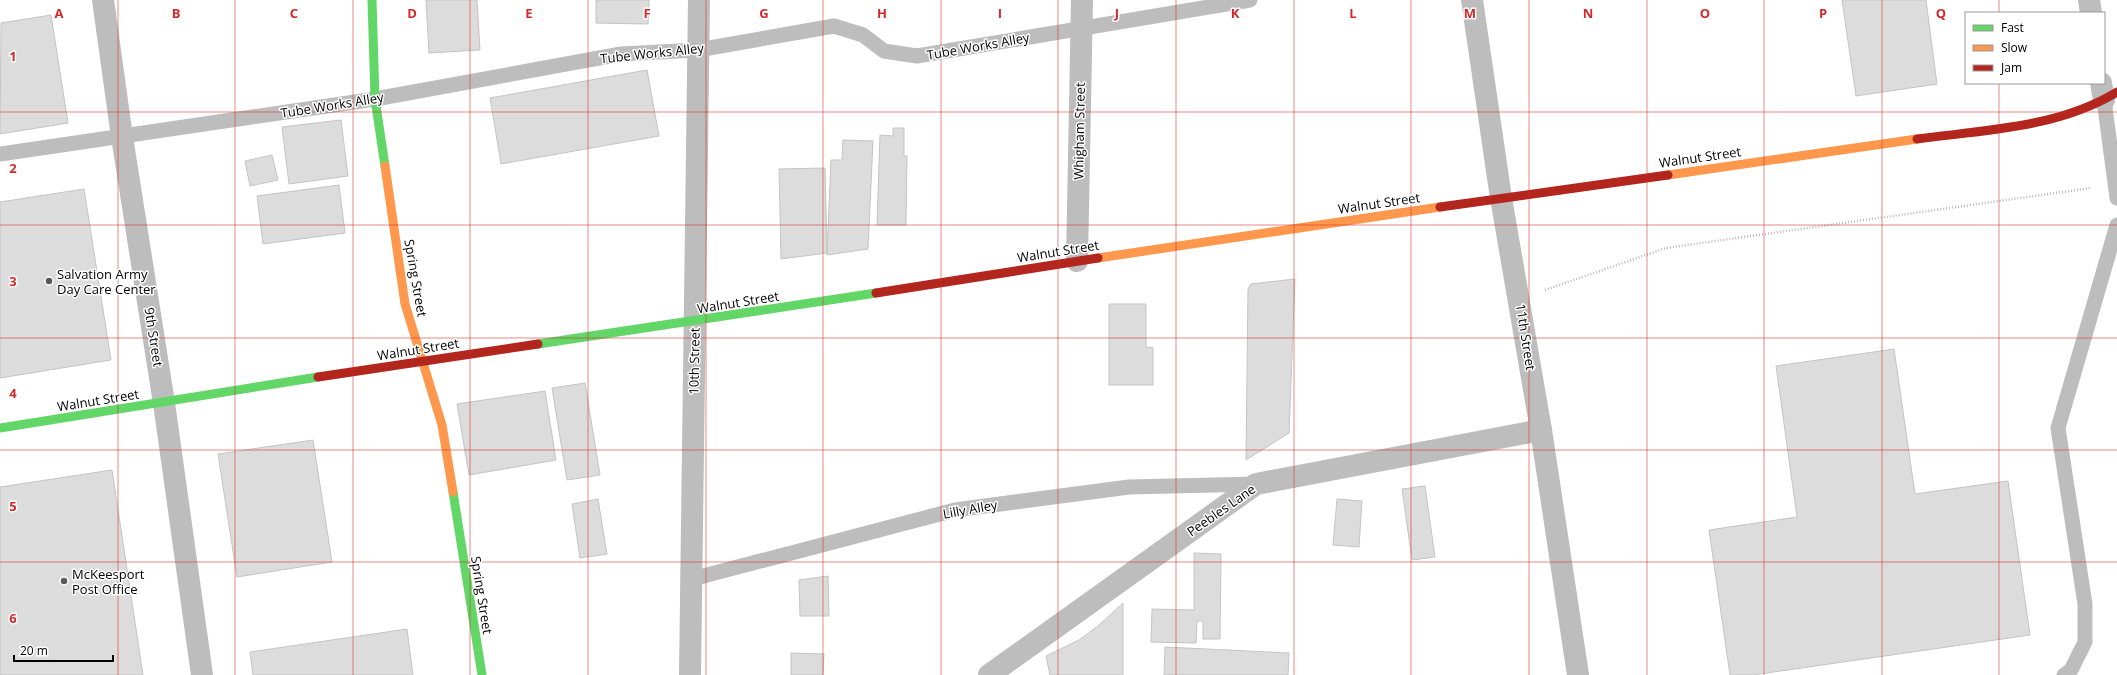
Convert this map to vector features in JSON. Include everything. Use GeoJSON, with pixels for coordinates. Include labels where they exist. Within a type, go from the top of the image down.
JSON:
{"type":"FeatureCollection","features":[{"type":"Feature","properties":{"kind":"main road","name":"Spring Street"},"geometry":{"type":"LineString","coordinates":[[372,0],[375,99],[405,304],[421,361],[442,425],[482,675]]}},
{"type":"Feature","properties":{"kind":"main road","name":"Walnut Street"},"geometry":{"type":"LineString","coordinates":[[0,428],[421,361],[694,322],[1077,261],[1501,198],[2042,122],[2108,92]]}},
{"type":"Feature","properties":{"kind":"street","name":"9th Street"},"geometry":{"type":"LineString","coordinates":[[103,0],[122,137],[164,403],[202,675]]}},
{"type":"Feature","properties":{"kind":"street","name":"10th Street"},"geometry":{"type":"LineString","coordinates":[[690,675],[699,0]]}},
{"type":"Feature","properties":{"kind":"street","name":"Whigham Street"},"geometry":{"type":"LineString","coordinates":[[1077,261],[1082,0]]}},
{"type":"Feature","properties":{"kind":"street","name":"11th Street"},"geometry":{"type":"LineString","coordinates":[[1472,0],[1501,198],[1520,298],[1578,675]]}},
{"type":"Feature","properties":{"kind":"street"},"geometry":{"type":"LineString","coordinates":[[2089,0],[2091,12]]}},
{"type":"Feature","properties":{"kind":"street","name":"Peebles Lane"},"geometry":{"type":"LineString","coordinates":[[989,675],[1256,484],[1541,430]]}},
{"type":"Feature","properties":{"kind":"lane","name":"Tube Works Alley"},"geometry":{"type":"LineString","coordinates":[[0,154],[375,99],[621,54],[698,50],[834,26],[863,35],[884,51],[917,56],[1250,0]]}},
{"type":"Feature","properties":{"kind":"lane"},"geometry":{"type":"LineString","coordinates":[[2108,92],[2116,192]]}},
{"type":"Feature","properties":{"kind":"lane"},"geometry":{"type":"LineString","coordinates":[[2064,675],[2071,670],[2085,642],[2085,604],[2058,428],[2117,225]]}},
{"type":"Feature","properties":{"kind":"lane","name":"Lilly Alley"},"geometry":{"type":"LineString","coordinates":[[692,579],[955,510],[1128,487],[1256,484]]}},
{"type":"Feature","properties":{"kind":"path"},"geometry":{"type":"LineString","coordinates":[[1520,298],[1618,266],[1666,248],[2026,199],[2116,192]]}},
{"type":"Feature","properties":{"kind":"building"},"geometry":{"type":"Polygon","coordinates":[[[426,0],[477,0],[480,50],[429,53],[426,0]]]}},
{"type":"Feature","properties":{"kind":"building"},"geometry":{"type":"Polygon","coordinates":[[[596,0],[649,0],[648,24],[596,23],[596,0]]]}},
{"type":"Feature","properties":{"kind":"building"},"geometry":{"type":"Polygon","coordinates":[[[1842,0],[1926,0],[1937,84],[1856,96],[1842,0]]]}},
{"type":"Feature","properties":{"kind":"building"},"geometry":{"type":"Polygon","coordinates":[[[51,15],[68,123],[0,134],[1,23],[51,15]]]}},
{"type":"Feature","properties":{"kind":"building"},"geometry":{"type":"Polygon","coordinates":[[[647,70],[659,136],[501,164],[490,98],[647,70]]]}},
{"type":"Feature","properties":{"kind":"building"},"geometry":{"type":"Polygon","coordinates":[[[341,120],[348,176],[289,184],[282,127],[341,120]]]}},
{"type":"Feature","properties":{"kind":"building"},"geometry":{"type":"Polygon","coordinates":[[[893,128],[904,128],[904,156],[907,156],[906,225],[877,225],[880,135],[893,136],[893,128]]]}},
{"type":"Feature","properties":{"kind":"building"},"geometry":{"type":"Polygon","coordinates":[[[843,140],[873,141],[868,249],[827,255],[831,160],[842,160],[843,140]]]}},
{"type":"Feature","properties":{"kind":"building"},"geometry":{"type":"Polygon","coordinates":[[[272,155],[278,180],[250,186],[245,161],[272,155]]]}},
{"type":"Feature","properties":{"kind":"building"},"geometry":{"type":"Polygon","coordinates":[[[825,168],[827,253],[781,259],[779,169],[825,168]]]}},
{"type":"Feature","properties":{"kind":"building"},"geometry":{"type":"Polygon","coordinates":[[[339,185],[345,233],[263,244],[257,196],[339,185]]]}},
{"type":"Feature","properties":{"kind":"building","name":"Salvation Army Day Care Center"},"geometry":{"type":"Polygon","coordinates":[[[84,189],[111,360],[0,378],[0,202],[84,189]]]}},
{"type":"Feature","properties":{"kind":"building"},"geometry":{"type":"Polygon","coordinates":[[[1295,279],[1289,433],[1246,460],[1248,289],[1251,284],[1295,279]]]}},
{"type":"Feature","properties":{"kind":"building"},"geometry":{"type":"Polygon","coordinates":[[[1109,304],[1146,304],[1146,347],[1153,348],[1153,385],[1109,385],[1109,304]]]}},
{"type":"Feature","properties":{"kind":"building"},"geometry":{"type":"Polygon","coordinates":[[[1894,349],[1915,494],[2008,481],[2030,635],[1753,675],[1730,675],[1709,530],[1797,517],[1776,366],[1894,349]]]}},
{"type":"Feature","properties":{"kind":"building"},"geometry":{"type":"Polygon","coordinates":[[[585,383],[600,475],[567,480],[552,388],[585,383]]]}},
{"type":"Feature","properties":{"kind":"building"},"geometry":{"type":"Polygon","coordinates":[[[545,391],[556,460],[469,475],[457,404],[545,391]]]}},
{"type":"Feature","properties":{"kind":"building"},"geometry":{"type":"Polygon","coordinates":[[[313,440],[332,562],[237,577],[218,454],[313,440]]]}},
{"type":"Feature","properties":{"kind":"building","name":"McKeesport Post Office"},"geometry":{"type":"Polygon","coordinates":[[[112,470],[143,675],[0,675],[0,487],[112,470]]]}},
{"type":"Feature","properties":{"kind":"building"},"geometry":{"type":"Polygon","coordinates":[[[1425,486],[1435,557],[1412,560],[1402,489],[1425,486]]]}},
{"type":"Feature","properties":{"kind":"building"},"geometry":{"type":"Polygon","coordinates":[[[598,499],[607,554],[580,558],[572,504],[598,499]]]}},
{"type":"Feature","properties":{"kind":"building"},"geometry":{"type":"Polygon","coordinates":[[[1337,499],[1362,501],[1359,547],[1333,545],[1337,499]]]}},
{"type":"Feature","properties":{"kind":"building"},"geometry":{"type":"Polygon","coordinates":[[[1194,553],[1221,554],[1220,639],[1203,639],[1203,621],[1197,621],[1196,643],[1151,642],[1152,609],[1194,610],[1194,553]]]}},
{"type":"Feature","properties":{"kind":"building"},"geometry":{"type":"Polygon","coordinates":[[[828,576],[829,616],[800,616],[799,580],[828,576]]]}},
{"type":"Feature","properties":{"kind":"building"},"geometry":{"type":"Polygon","coordinates":[[[1123,603],[1123,675],[1050,675],[1046,656],[1079,640],[1098,626],[1123,603]]]}},
{"type":"Feature","properties":{"kind":"building"},"geometry":{"type":"Polygon","coordinates":[[[407,629],[413,675],[253,675],[250,652],[407,629]]]}},
{"type":"Feature","properties":{"kind":"building"},"geometry":{"type":"Polygon","coordinates":[[[1165,647],[1289,653],[1288,675],[1164,675],[1165,647]]]}},
{"type":"Feature","properties":{"kind":"building"},"geometry":{"type":"Polygon","coordinates":[[[791,653],[824,654],[823,675],[791,675],[791,653]]]}},
{"type":"Feature","properties":{"kind":"traffic: fast"},"geometry":{"type":"LineString","coordinates":[[372,0],[375,99],[385,166]]}},
{"type":"Feature","properties":{"kind":"traffic: fast"},"geometry":{"type":"LineString","coordinates":[[538,344],[876,293]]}},
{"type":"Feature","properties":{"kind":"traffic: fast"},"geometry":{"type":"LineString","coordinates":[[0,428],[318,377]]}},
{"type":"Feature","properties":{"kind":"traffic: fast"},"geometry":{"type":"LineString","coordinates":[[453,492],[482,675]]}},
{"type":"Feature","properties":{"kind":"traffic: slow"},"geometry":{"type":"LineString","coordinates":[[1668,175],[1917,139]]}},
{"type":"Feature","properties":{"kind":"traffic: slow"},"geometry":{"type":"LineString","coordinates":[[385,166],[405,304],[442,425],[453,492]]}},
{"type":"Feature","properties":{"kind":"traffic: slow"},"geometry":{"type":"LineString","coordinates":[[1098,258],[1440,207]]}},
{"type":"Feature","properties":{"kind":"traffic: jam"},"geometry":{"type":"LineString","coordinates":[[1917,139],[2020,126],[2070,113],[2094,104],[2117,92]]}},
{"type":"Feature","properties":{"kind":"traffic: jam"},"geometry":{"type":"LineString","coordinates":[[1440,207],[1668,175]]}},
{"type":"Feature","properties":{"kind":"traffic: jam"},"geometry":{"type":"LineString","coordinates":[[876,293],[1098,258]]}},
{"type":"Feature","properties":{"kind":"traffic: jam"},"geometry":{"type":"LineString","coordinates":[[318,377],[538,344]]}},
{"type":"Feature","properties":{"kind":"place","name":"Salvation Army Day Care Center"},"geometry":{"type":"Point","coordinates":[49,281]}},
{"type":"Feature","properties":{"kind":"place","name":"McKeesport Post Office"},"geometry":{"type":"Point","coordinates":[64,581]}}]}
